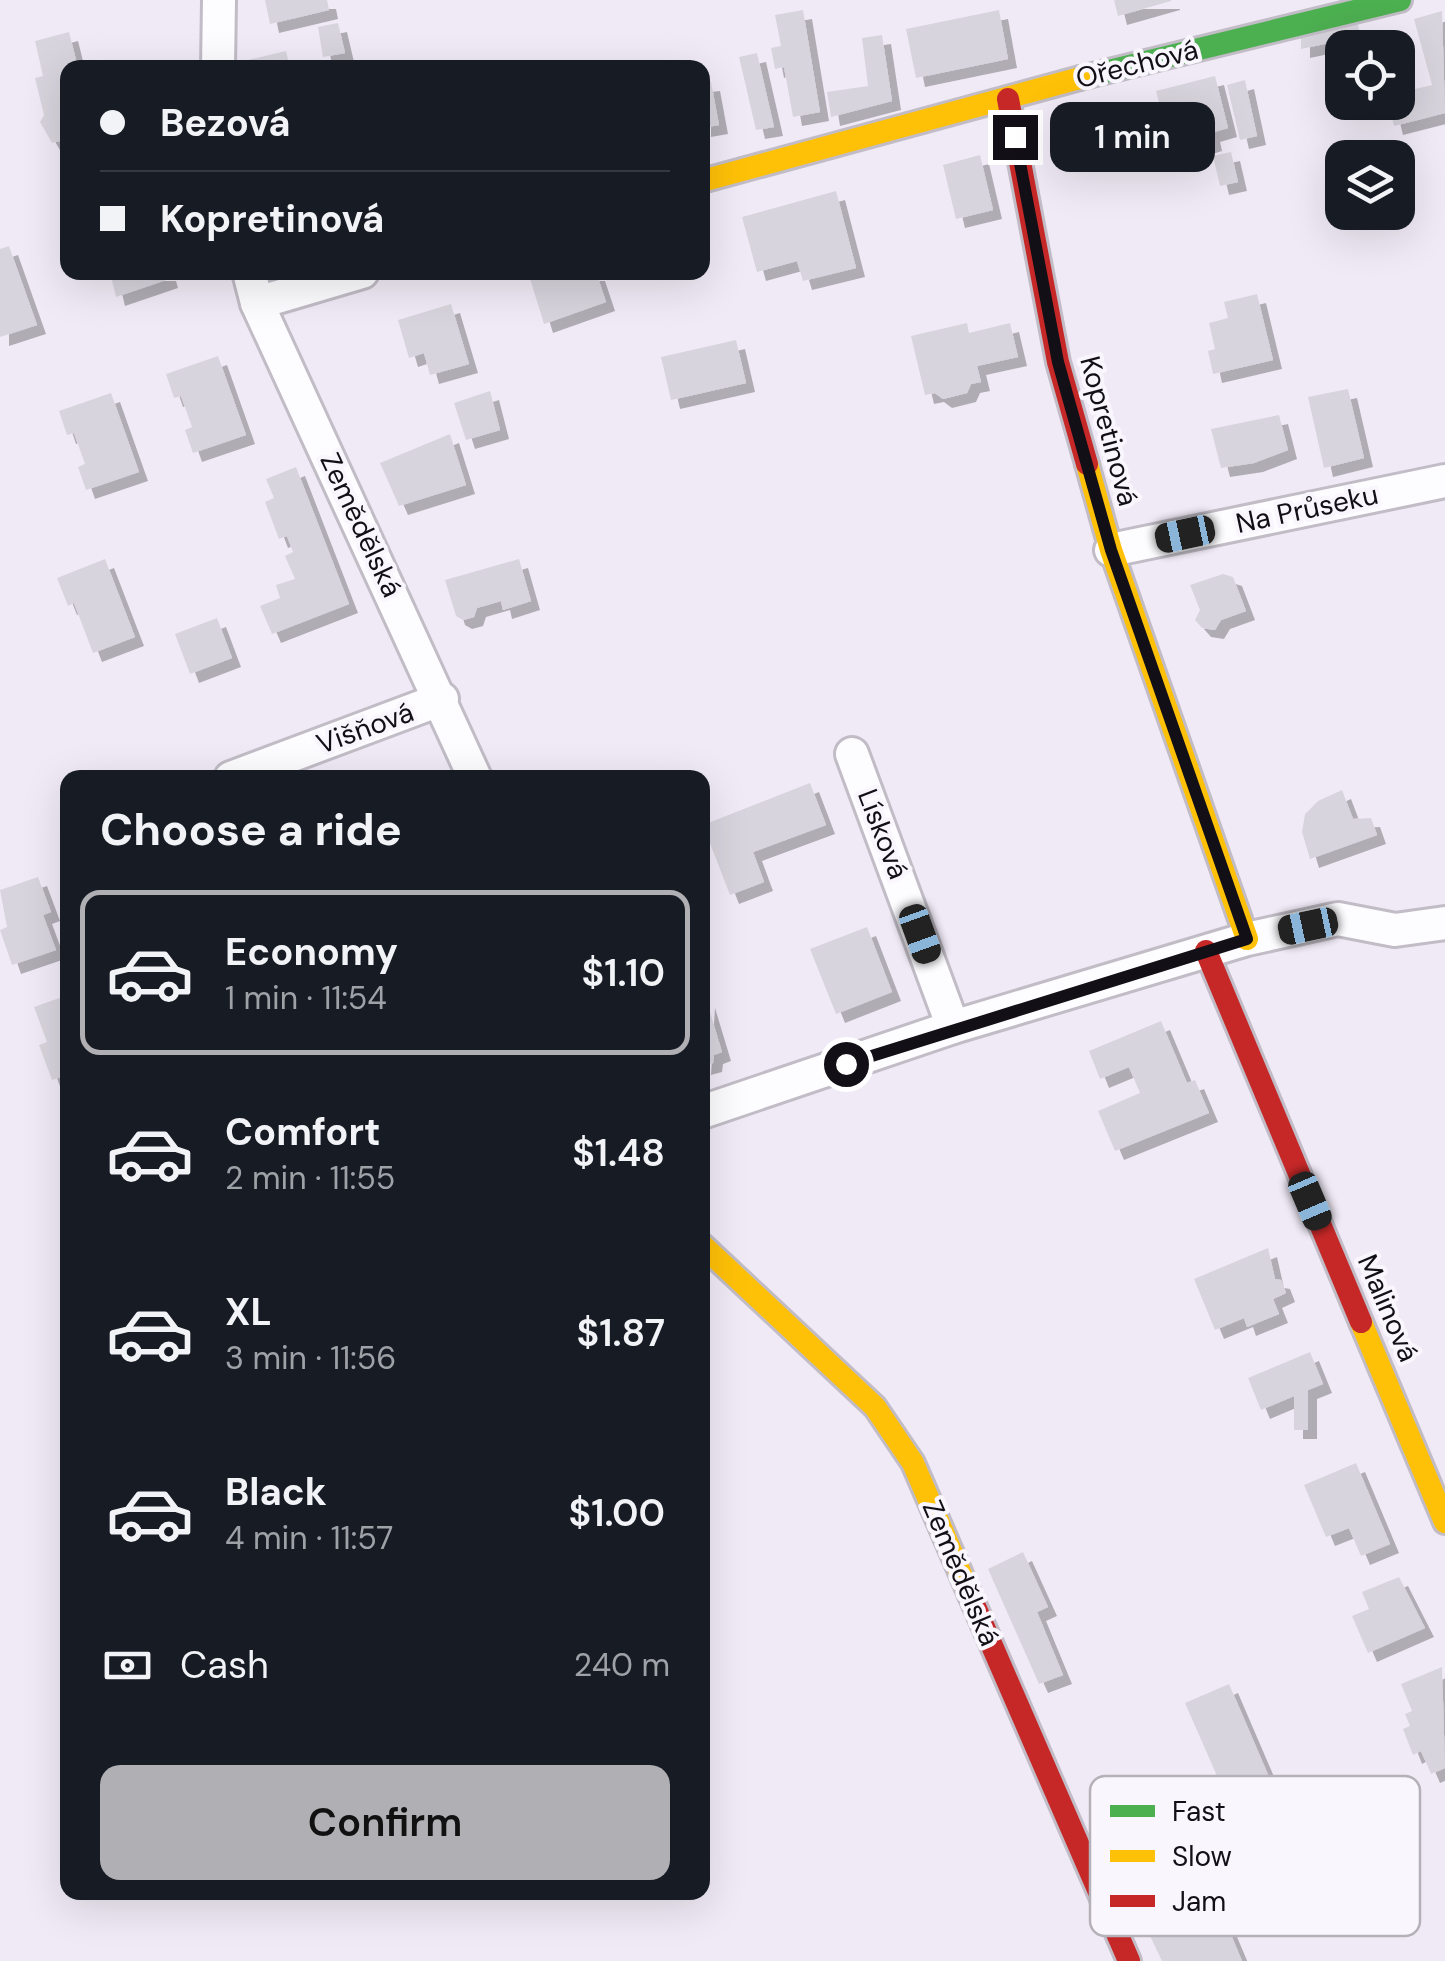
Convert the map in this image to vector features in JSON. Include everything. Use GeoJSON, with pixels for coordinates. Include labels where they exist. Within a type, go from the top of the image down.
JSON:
{"type":"FeatureCollection","features":[{"type":"Feature","properties":{"kind":"street"},"geometry":{"type":"LineString","coordinates":[[218,60],[219,0]]}},
{"type":"Feature","properties":{"kind":"street","name":"Ořechová"},"geometry":{"type":"LineString","coordinates":[[710,179],[1400,0]]}},
{"type":"Feature","properties":{"kind":"street","name":"Kopretinová"},"geometry":{"type":"LineString","coordinates":[[1008,99],[1058,362],[1111,550],[1247,939]]}},
{"type":"Feature","properties":{"kind":"street"},"geometry":{"type":"LineString","coordinates":[[253,288],[308,280]]}},
{"type":"Feature","properties":{"kind":"street","name":"Zemědělská"},"geometry":{"type":"LineString","coordinates":[[253,288],[472,770]]}},
{"type":"Feature","properties":{"kind":"street","name":"Na Průseku"},"geometry":{"type":"LineString","coordinates":[[1111,550],[1445,481]]}},
{"type":"Feature","properties":{"kind":"street","name":"Višňová"},"geometry":{"type":"LineString","coordinates":[[252,770],[442,698]]}},
{"type":"Feature","properties":{"kind":"street","name":"Lísková"},"geometry":{"type":"LineString","coordinates":[[852,754],[953,1028]]}},
{"type":"Feature","properties":{"kind":"street"},"geometry":{"type":"LineString","coordinates":[[710,1109],[953,1028],[1247,939],[1338,920],[1395,930],[1445,924]]}},
{"type":"Feature","properties":{"kind":"street","name":"Malinová"},"geometry":{"type":"LineString","coordinates":[[1206,950],[1445,1522]]}},
{"type":"Feature","properties":{"kind":"street","name":"Zemědělská"},"geometry":{"type":"LineString","coordinates":[[710,1253],[874,1407],[914,1463],[1090,1869]]}},
{"type":"Feature","properties":{"kind":"street","name":"Zemědělská"},"geometry":{"type":"LineString","coordinates":[[1119,1936],[1130,1961]]}},
{"type":"Feature","properties":{"kind":"building"},"geometry":{"type":"Polygon","coordinates":[[[265,0],[327,0],[329,10],[270,24],[265,0]]]}},
{"type":"Feature","properties":{"kind":"building"},"geometry":{"type":"Polygon","coordinates":[[[1114,0],[1171,0],[1171,1],[1118,16],[1114,0]]]}},
{"type":"Feature","properties":{"kind":"building"},"geometry":{"type":"Polygon","coordinates":[[[803,10],[820,112],[793,117],[784,67],[775,69],[771,48],[781,46],[775,15],[803,10]]]}},
{"type":"Feature","properties":{"kind":"building"},"geometry":{"type":"Polygon","coordinates":[[[999,10],[1008,59],[916,78],[906,29],[999,10]]]}},
{"type":"Feature","properties":{"kind":"building"},"geometry":{"type":"Polygon","coordinates":[[[1442,11],[1445,113],[1394,126],[1392,120],[1415,120],[1415,89],[1432,85],[1414,19],[1442,11]]]}},
{"type":"Feature","properties":{"kind":"building"},"geometry":{"type":"Polygon","coordinates":[[[338,23],[345,53],[323,57],[318,27],[338,23]]]}},
{"type":"Feature","properties":{"kind":"building"},"geometry":{"type":"Polygon","coordinates":[[[1358,24],[1359,30],[1332,30],[1358,24]]]}},
{"type":"Feature","properties":{"kind":"building"},"geometry":{"type":"Polygon","coordinates":[[[69,32],[76,60],[60,60],[60,141],[52,143],[40,122],[44,115],[35,78],[43,76],[35,41],[69,32]]]}},
{"type":"Feature","properties":{"kind":"building"},"geometry":{"type":"Polygon","coordinates":[[[1325,32],[1325,44],[1301,49],[1301,37],[1325,32]]]}},
{"type":"Feature","properties":{"kind":"building"},"geometry":{"type":"Polygon","coordinates":[[[882,35],[892,101],[831,117],[827,92],[868,86],[862,38],[882,35]]]}},
{"type":"Feature","properties":{"kind":"building"},"geometry":{"type":"Polygon","coordinates":[[[286,51],[288,60],[248,60],[286,51]]]}},
{"type":"Feature","properties":{"kind":"building"},"geometry":{"type":"Polygon","coordinates":[[[757,53],[774,127],[756,130],[739,57],[757,53]]]}},
{"type":"Feature","properties":{"kind":"building"},"geometry":{"type":"Polygon","coordinates":[[[1215,76],[1228,128],[1211,133],[1213,142],[1191,149],[1188,139],[1170,144],[1156,91],[1215,76]]]}},
{"type":"Feature","properties":{"kind":"building"},"geometry":{"type":"Polygon","coordinates":[[[1245,80],[1257,136],[1240,140],[1227,85],[1245,80]]]}},
{"type":"Feature","properties":{"kind":"building"},"geometry":{"type":"Polygon","coordinates":[[[710,82],[719,125],[710,127],[710,82]]]}},
{"type":"Feature","properties":{"kind":"building"},"geometry":{"type":"Polygon","coordinates":[[[1231,152],[1238,182],[1220,186],[1213,156],[1231,152]]]}},
{"type":"Feature","properties":{"kind":"building"},"geometry":{"type":"Polygon","coordinates":[[[980,155],[993,210],[956,219],[943,165],[980,155]]]}},
{"type":"Feature","properties":{"kind":"building"},"geometry":{"type":"Polygon","coordinates":[[[836,191],[856,268],[803,281],[797,261],[757,272],[742,217],[836,191]]]}},
{"type":"Feature","properties":{"kind":"building"},"geometry":{"type":"Polygon","coordinates":[[[9,246],[37,325],[0,337],[0,249],[9,246]]]}},
{"type":"Feature","properties":{"kind":"building"},"geometry":{"type":"Polygon","coordinates":[[[112,280],[166,280],[116,297],[112,280]]]}},
{"type":"Feature","properties":{"kind":"building"},"geometry":{"type":"Polygon","coordinates":[[[530,280],[599,280],[606,302],[544,324],[530,280]]]}},
{"type":"Feature","properties":{"kind":"building"},"geometry":{"type":"Polygon","coordinates":[[[1257,294],[1273,360],[1213,374],[1208,351],[1215,349],[1209,323],[1228,318],[1224,302],[1257,294]]]}},
{"type":"Feature","properties":{"kind":"building"},"geometry":{"type":"Polygon","coordinates":[[[451,304],[469,364],[430,375],[424,353],[409,358],[398,320],[451,304]]]}},
{"type":"Feature","properties":{"kind":"building"},"geometry":{"type":"Polygon","coordinates":[[[967,323],[969,333],[1010,323],[1018,357],[977,366],[981,382],[971,384],[967,393],[943,399],[935,393],[925,395],[911,336],[967,323]]]}},
{"type":"Feature","properties":{"kind":"building"},"geometry":{"type":"Polygon","coordinates":[[[736,340],[746,383],[671,400],[661,357],[736,340]]]}},
{"type":"Feature","properties":{"kind":"building"},"geometry":{"type":"Polygon","coordinates":[[[218,356],[246,435],[193,453],[185,430],[192,427],[181,396],[174,398],[166,374],[218,356]]]}},
{"type":"Feature","properties":{"kind":"building"},"geometry":{"type":"Polygon","coordinates":[[[1348,389],[1364,458],[1324,468],[1308,397],[1348,389]]]}},
{"type":"Feature","properties":{"kind":"building"},"geometry":{"type":"Polygon","coordinates":[[[490,391],[500,430],[466,440],[454,403],[490,391]]]}},
{"type":"Feature","properties":{"kind":"building"},"geometry":{"type":"Polygon","coordinates":[[[111,393],[139,472],[86,490],[78,467],[85,464],[74,433],[67,435],[59,411],[111,393]]]}},
{"type":"Feature","properties":{"kind":"building"},"geometry":{"type":"Polygon","coordinates":[[[1279,415],[1288,450],[1254,463],[1221,468],[1211,429],[1279,415]]]}},
{"type":"Feature","properties":{"kind":"building"},"geometry":{"type":"Polygon","coordinates":[[[450,434],[466,485],[399,506],[380,463],[450,434]]]}},
{"type":"Feature","properties":{"kind":"building"},"geometry":{"type":"Polygon","coordinates":[[[296,467],[349,604],[272,634],[260,606],[280,598],[276,585],[295,579],[285,556],[293,552],[287,536],[279,539],[265,502],[274,498],[266,479],[296,467]]]}},
{"type":"Feature","properties":{"kind":"building"},"geometry":{"type":"Polygon","coordinates":[[[105,559],[135,637],[93,653],[74,603],[68,606],[57,578],[105,559]]]}},
{"type":"Feature","properties":{"kind":"building"},"geometry":{"type":"Polygon","coordinates":[[[519,559],[531,601],[503,610],[501,601],[477,608],[474,617],[463,620],[456,616],[445,580],[519,559]]]}},
{"type":"Feature","properties":{"kind":"building"},"geometry":{"type":"Polygon","coordinates":[[[1223,574],[1233,577],[1246,611],[1221,620],[1215,630],[1202,628],[1195,620],[1200,610],[1190,585],[1223,574]]]}},
{"type":"Feature","properties":{"kind":"building"},"geometry":{"type":"Polygon","coordinates":[[[217,618],[232,658],[190,674],[175,634],[217,618]]]}},
{"type":"Feature","properties":{"kind":"building"},"geometry":{"type":"Polygon","coordinates":[[[810,783],[826,825],[753,852],[764,882],[730,895],[710,843],[710,822],[810,783]]]}},
{"type":"Feature","properties":{"kind":"building"},"geometry":{"type":"Polygon","coordinates":[[[1342,790],[1353,819],[1371,818],[1377,835],[1310,859],[1302,832],[1305,814],[1318,801],[1342,790]]]}},
{"type":"Feature","properties":{"kind":"building"},"geometry":{"type":"Polygon","coordinates":[[[38,877],[51,912],[43,915],[56,950],[12,965],[0,930],[7,927],[0,890],[38,877]]]}},
{"type":"Feature","properties":{"kind":"building"},"geometry":{"type":"Polygon","coordinates":[[[867,927],[892,992],[836,1014],[810,949],[867,927]]]}},
{"type":"Feature","properties":{"kind":"building"},"geometry":{"type":"Polygon","coordinates":[[[60,998],[60,1078],[52,1080],[39,1045],[47,1042],[34,1007],[60,998]]]}},
{"type":"Feature","properties":{"kind":"building"},"geometry":{"type":"Polygon","coordinates":[[[710,1012],[722,1052],[714,1055],[710,1064],[710,1012]]]}},
{"type":"Feature","properties":{"kind":"building"},"geometry":{"type":"Polygon","coordinates":[[[1161,1021],[1187,1083],[1195,1080],[1209,1113],[1115,1151],[1098,1111],[1140,1093],[1129,1067],[1100,1079],[1089,1051],[1161,1021]]]}},
{"type":"Feature","properties":{"kind":"building"},"geometry":{"type":"Polygon","coordinates":[[[1268,1248],[1275,1279],[1281,1280],[1286,1293],[1273,1299],[1279,1314],[1247,1327],[1244,1318],[1215,1330],[1194,1279],[1268,1248]]]}},
{"type":"Feature","properties":{"kind":"building"},"geometry":{"type":"Polygon","coordinates":[[[1310,1352],[1323,1384],[1308,1390],[1308,1430],[1294,1430],[1294,1396],[1261,1410],[1248,1378],[1310,1352]]]}},
{"type":"Feature","properties":{"kind":"building"},"geometry":{"type":"Polygon","coordinates":[[[1356,1463],[1390,1544],[1361,1556],[1349,1528],[1326,1537],[1304,1485],[1356,1463]]]}},
{"type":"Feature","properties":{"kind":"building"},"geometry":{"type":"Polygon","coordinates":[[[1023,1552],[1048,1607],[1037,1612],[1063,1675],[1039,1684],[988,1569],[1023,1552]]]}},
{"type":"Feature","properties":{"kind":"building"},"geometry":{"type":"Polygon","coordinates":[[[1399,1577],[1425,1628],[1368,1653],[1352,1616],[1369,1609],[1362,1592],[1399,1577]]]}},
{"type":"Feature","properties":{"kind":"building"},"geometry":{"type":"Polygon","coordinates":[[[1442,1667],[1445,1768],[1431,1774],[1421,1751],[1413,1755],[1403,1729],[1410,1726],[1405,1714],[1412,1711],[1401,1684],[1442,1667]]]}},
{"type":"Feature","properties":{"kind":"building"},"geometry":{"type":"Polygon","coordinates":[[[1229,1684],[1269,1776],[1217,1776],[1185,1703],[1229,1684]]]}},
{"type":"Feature","properties":{"kind":"building"},"geometry":{"type":"Polygon","coordinates":[[[1150,1936],[1231,1936],[1242,1961],[1162,1961],[1150,1936]]]}},
{"type":"Feature","properties":{"kind":"traffic: fast"},"geometry":{"type":"LineString","coordinates":[[1080,78],[1400,0]]}},
{"type":"Feature","properties":{"kind":"traffic: slow"},"geometry":{"type":"LineString","coordinates":[[710,179],[1080,78]]}},
{"type":"Feature","properties":{"kind":"traffic: slow"},"geometry":{"type":"LineString","coordinates":[[1087,464],[1111,550],[1247,939]]}},
{"type":"Feature","properties":{"kind":"traffic: slow"},"geometry":{"type":"LineString","coordinates":[[710,1252],[875,1407],[913,1463],[970,1595]]}},
{"type":"Feature","properties":{"kind":"traffic: slow"},"geometry":{"type":"LineString","coordinates":[[1361,1322],[1445,1522]]}},
{"type":"Feature","properties":{"kind":"traffic: jam"},"geometry":{"type":"LineString","coordinates":[[1008,99],[1058,362],[1087,464]]}},
{"type":"Feature","properties":{"kind":"traffic: jam"},"geometry":{"type":"LineString","coordinates":[[1206,951],[1361,1322]]}},
{"type":"Feature","properties":{"kind":"traffic: jam"},"geometry":{"type":"LineString","coordinates":[[970,1595],[1090,1871]]}},
{"type":"Feature","properties":{"kind":"traffic: jam"},"geometry":{"type":"LineString","coordinates":[[1118,1936],[1129,1961]]}},
{"type":"Feature","properties":{"kind":"route"},"geometry":{"type":"LineString","coordinates":[[846,1064],[1247,939],[1111,550],[1058,362],[1015,137]]}}]}
